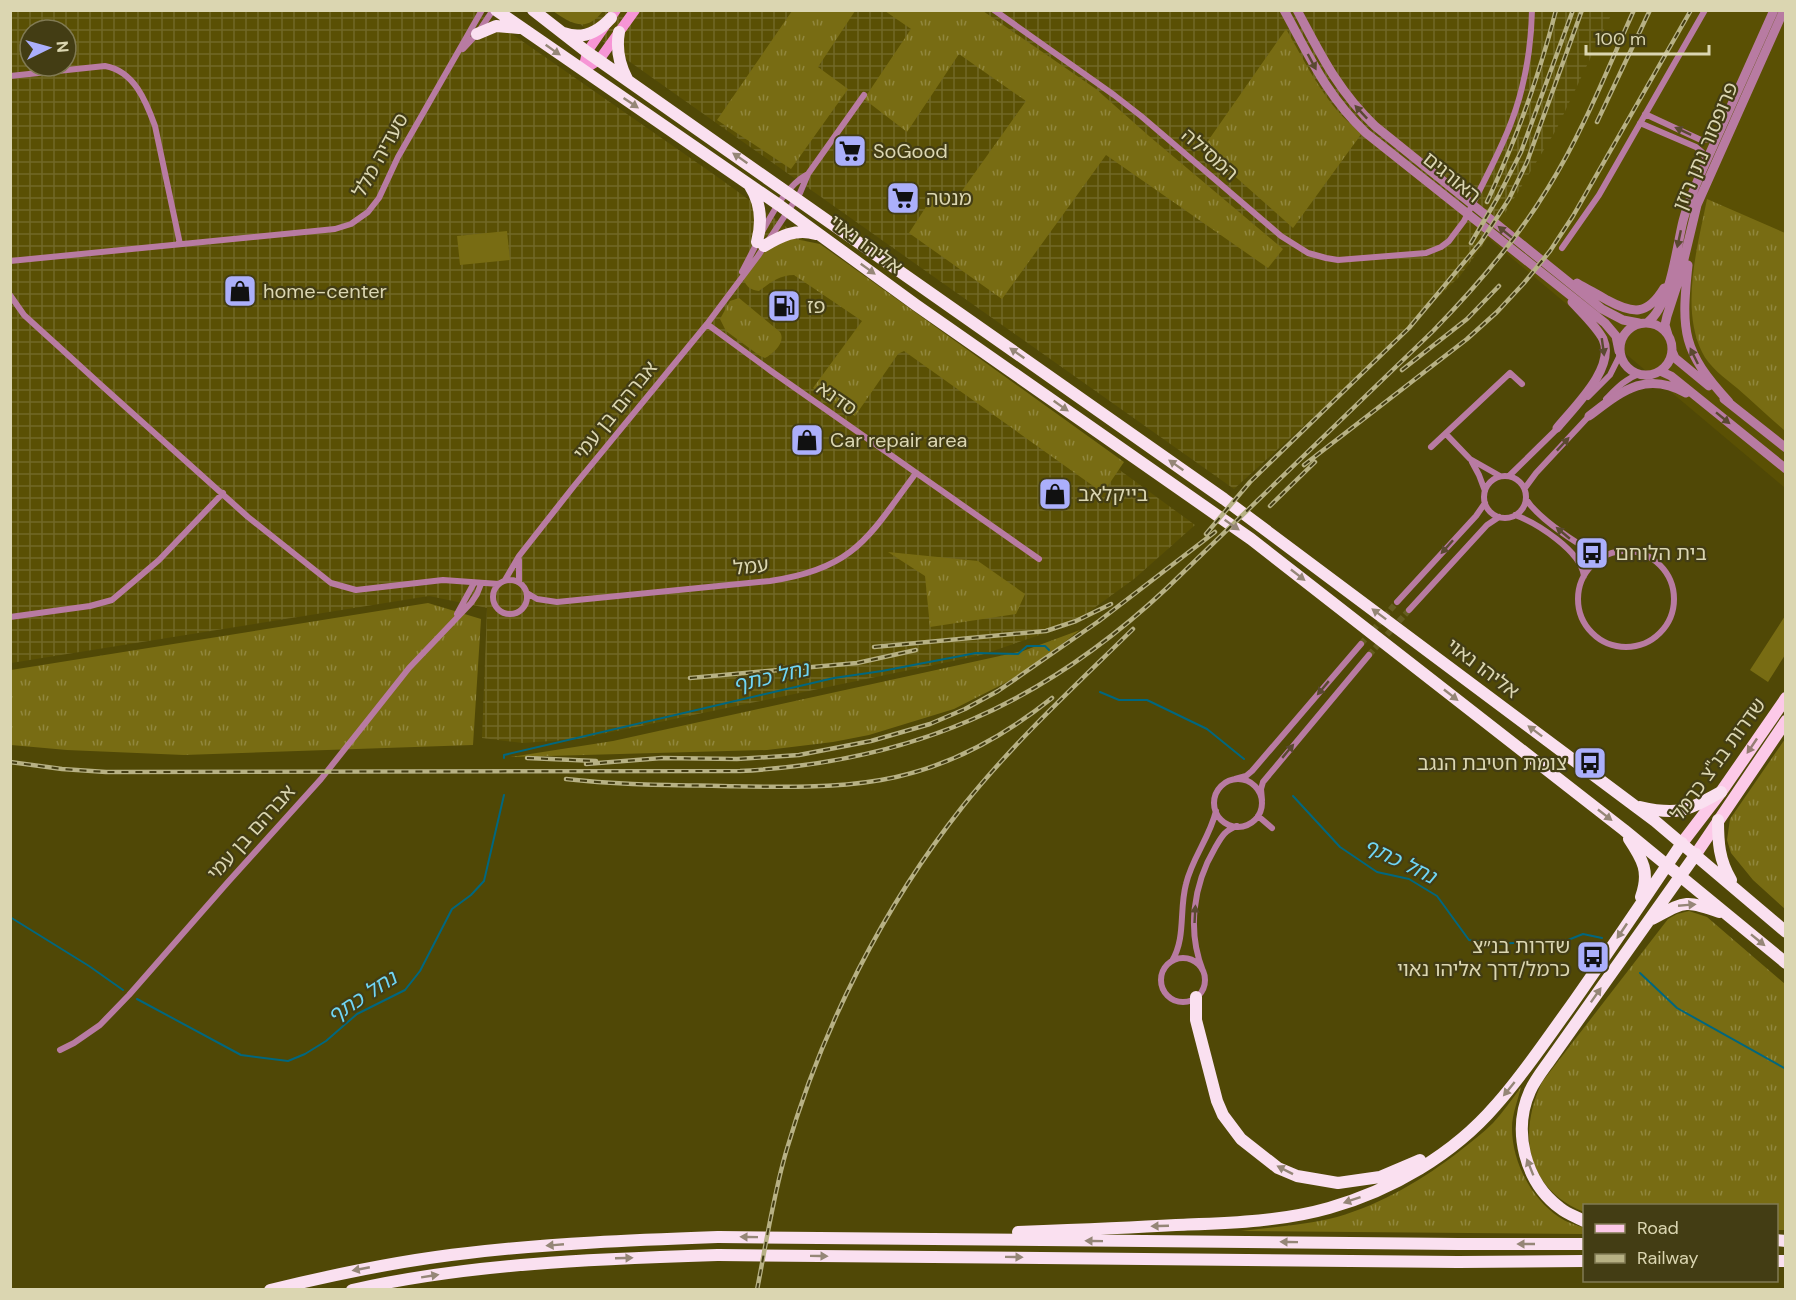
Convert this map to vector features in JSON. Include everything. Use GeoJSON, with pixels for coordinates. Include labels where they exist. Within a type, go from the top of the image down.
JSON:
{"type":"FeatureCollection","features":[{"type":"Feature","properties":{"kind":"highway","name":"אליהו נאוי"},"geometry":{"type":"LineString","coordinates":[[495,10],[784,208],[916,305],[1251,539],[1624,830],[1785,963]]}},
{"type":"Feature","properties":{"kind":"highway","name":"אליהו נאוי"},"geometry":{"type":"LineString","coordinates":[[533,10],[587,52],[1224,499],[1626,798],[1696,854],[1785,932]]}},
{"type":"Feature","properties":{"kind":"highway"},"geometry":{"type":"LineString","coordinates":[[562,33],[575,36],[588,34],[602,27],[614,14]]}},
{"type":"Feature","properties":{"kind":"highway"},"geometry":{"type":"LineString","coordinates":[[477,34],[496,26],[523,29]]}},
{"type":"Feature","properties":{"kind":"highway"},"geometry":{"type":"LineString","coordinates":[[620,32],[618,54],[628,80]]}},
{"type":"Feature","properties":{"kind":"highway"},"geometry":{"type":"LineString","coordinates":[[747,183],[754,193],[760,211],[760,244],[792,232],[803,231],[820,235]]}},
{"type":"Feature","properties":{"kind":"highway"},"geometry":{"type":"LineString","coordinates":[[1626,798],[1637,807],[1671,812],[1691,807],[1721,792]]}},
{"type":"Feature","properties":{"kind":"highway"},"geometry":{"type":"LineString","coordinates":[[1718,820],[1718,844],[1723,866],[1742,895]]}},
{"type":"Feature","properties":{"kind":"highway"},"geometry":{"type":"LineString","coordinates":[[1624,830],[1645,867],[1645,887],[1636,911]]}},
{"type":"Feature","properties":{"kind":"highway"},"geometry":{"type":"LineString","coordinates":[[871,1238],[1215,1224],[1286,1217],[1328,1208],[1365,1196],[1404,1178],[1442,1154],[1475,1127],[1497,1104],[1525,1069],[1682,843]]}},
{"type":"Feature","properties":{"kind":"highway"},"geometry":{"type":"LineString","coordinates":[[1583,1220],[1560,1209],[1540,1189],[1527,1165],[1522,1140],[1522,1115],[1530,1091],[1550,1060],[1696,854]]}},
{"type":"Feature","properties":{"kind":"highway"},"geometry":{"type":"LineString","coordinates":[[1648,921],[1686,903],[1694,903],[1728,916]]}},
{"type":"Feature","properties":{"kind":"highway"},"geometry":{"type":"LineString","coordinates":[[1196,998],[1196,1020],[1216,1101],[1240,1139],[1278,1168],[1297,1176],[1338,1183],[1380,1177],[1429,1156],[1475,1127]]}},
{"type":"Feature","properties":{"kind":"highway"},"geometry":{"type":"LineString","coordinates":[[270,1290],[365,1268],[480,1252],[606,1241],[719,1237],[1583,1244]]}},
{"type":"Feature","properties":{"kind":"highway"},"geometry":{"type":"LineString","coordinates":[[352,1290],[470,1270],[607,1259],[719,1255],[1446,1262],[1583,1261]]}},
{"type":"Feature","properties":{"kind":"main road"},"geometry":{"type":"LineString","coordinates":[[583,70],[599,60],[635,10]]}},
{"type":"Feature","properties":{"kind":"main road"},"geometry":{"type":"LineString","coordinates":[[583,70],[587,52],[614,14]]}},
{"type":"Feature","properties":{"kind":"main road","name":"שדרות בנ\"צ כרמל"},"geometry":{"type":"LineString","coordinates":[[1682,843],[1721,792],[1785,698]]}},
{"type":"Feature","properties":{"kind":"main road","name":"שדרות בנ\"צ כרמל"},"geometry":{"type":"LineString","coordinates":[[1696,854],[1785,721]]}},
{"type":"Feature","properties":{"kind":"street","name":"סעדיה מלל"},"geometry":{"type":"LineString","coordinates":[[10,261],[335,229],[351,224],[368,212],[379,198],[398,157],[482,10]]}},
{"type":"Feature","properties":{"kind":"street","name":"סעדיה מלל"},"geometry":{"type":"LineString","coordinates":[[456,56],[495,10]]}},
{"type":"Feature","properties":{"kind":"street","name":"המסילה"},"geometry":{"type":"LineString","coordinates":[[993,10],[1141,116],[1281,236],[1302,250],[1332,260],[1426,253],[1445,244],[1460,227],[1503,142],[1517,103],[1530,39],[1532,10]]}},
{"type":"Feature","properties":{"kind":"street","name":"האורגים"},"geometry":{"type":"LineString","coordinates":[[1284,10],[1321,80],[1337,102],[1366,133],[1402,154]]}},
{"type":"Feature","properties":{"kind":"street","name":"האורגים"},"geometry":{"type":"LineString","coordinates":[[1297,10],[1332,76],[1349,99],[1402,154],[1550,272],[1610,314],[1623,320],[1643,323]]}},
{"type":"Feature","properties":{"kind":"street"},"geometry":{"type":"LineString","coordinates":[[1562,248],[1599,195],[1705,10]]}},
{"type":"Feature","properties":{"kind":"street","name":"פרופסור נתן רוזן"},"geometry":{"type":"LineString","coordinates":[[1643,323],[1656,315],[1661,306],[1689,202],[1774,10]]}},
{"type":"Feature","properties":{"kind":"street","name":"פרופסור נתן רוזן"},"geometry":{"type":"LineString","coordinates":[[1668,335],[1665,325],[1667,316],[1704,189],[1784,10]]}},
{"type":"Feature","properties":{"kind":"street"},"geometry":{"type":"LineString","coordinates":[[10,75],[105,66],[127,75],[149,110],[155,126],[180,244]]}},
{"type":"Feature","properties":{"kind":"street","name":"אברהם בן עמי"},"geometry":{"type":"LineString","coordinates":[[760,244],[793,195],[803,187],[808,174],[864,95]]}},
{"type":"Feature","properties":{"kind":"street"},"geometry":{"type":"LineString","coordinates":[[1646,114],[1701,140],[1710,139],[1719,132]]}},
{"type":"Feature","properties":{"kind":"street"},"geometry":{"type":"LineString","coordinates":[[1640,123],[1695,147],[1704,155],[1706,162]]}},
{"type":"Feature","properties":{"kind":"street","name":"אברהם בן עמי"},"geometry":{"type":"LineString","coordinates":[[502,582],[519,556],[707,324],[793,195],[800,178],[808,174]]}},
{"type":"Feature","properties":{"kind":"street"},"geometry":{"type":"LineString","coordinates":[[1692,224],[1684,301],[1686,333],[1697,363],[1729,402]]}},
{"type":"Feature","properties":{"kind":"street","name":"האורגים"},"geometry":{"type":"LineString","coordinates":[[1550,272],[1557,285],[1610,328],[1617,339],[1620,353]]}},
{"type":"Feature","properties":{"kind":"street"},"geometry":{"type":"LineString","coordinates":[[1550,272],[1620,306],[1641,310],[1651,304],[1660,294],[1672,272]]}},
{"type":"Feature","properties":{"kind":"street"},"geometry":{"type":"LineString","coordinates":[[1557,285],[1599,333],[1604,342],[1605,352],[1604,363],[1597,378],[1557,428]]}},
{"type":"Feature","properties":{"kind":"street"},"geometry":{"type":"LineString","coordinates":[[10,295],[24,315],[248,516],[331,583],[356,590],[443,579],[478,585],[510,580],[519,582]]}},
{"type":"Feature","properties":{"kind":"street"},"geometry":{"type":"LineString","coordinates":[[1509,476],[1610,375],[1620,353],[1621,339],[1625,332],[1632,326],[1643,323],[1659,326],[1668,335],[1675,358],[1785,448]]}},
{"type":"Feature","properties":{"kind":"street","name":"סדנא"},"geometry":{"type":"LineString","coordinates":[[707,324],[1039,559]]}},
{"type":"Feature","properties":{"kind":"street"},"geometry":{"type":"LineString","coordinates":[[1620,353],[1623,363],[1629,369],[1648,375],[1660,371],[1668,362],[1672,351]]}},
{"type":"Feature","properties":{"kind":"street"},"geometry":{"type":"LineString","coordinates":[[1660,371],[1671,376],[1785,469]]}},
{"type":"Feature","properties":{"kind":"street"},"geometry":{"type":"LineString","coordinates":[[1431,447],[1510,373],[1522,384]]}},
{"type":"Feature","properties":{"kind":"street"},"geometry":{"type":"LineString","coordinates":[[1525,488],[1536,473],[1621,384],[1640,374]]}},
{"type":"Feature","properties":{"kind":"street"},"geometry":{"type":"LineString","coordinates":[[1589,416],[1620,393],[1638,385],[1667,385],[1704,403]]}},
{"type":"Feature","properties":{"kind":"street"},"geometry":{"type":"LineString","coordinates":[[1446,434],[1470,459],[1479,475],[1485,491],[1485,503],[1490,512],[1499,517],[1508,518],[1523,508],[1526,499],[1525,488],[1518,480],[1509,476],[1500,476],[1489,482],[1485,491]]}},
{"type":"Feature","properties":{"kind":"street"},"geometry":{"type":"LineString","coordinates":[[1470,459],[1500,476]]}},
{"type":"Feature","properties":{"kind":"street","name":"עמל"},"geometry":{"type":"LineString","coordinates":[[524,607],[546,602],[770,581],[823,569],[853,552],[864,541],[916,473]]}},
{"type":"Feature","properties":{"kind":"street"},"geometry":{"type":"LineString","coordinates":[[10,617],[90,606],[112,600],[159,560],[223,493]]}},
{"type":"Feature","properties":{"kind":"street"},"geometry":{"type":"LineString","coordinates":[[1526,499],[1532,507],[1574,542],[1596,554],[1606,556]]}},
{"type":"Feature","properties":{"kind":"street"},"geometry":{"type":"LineString","coordinates":[[1397,602],[1476,516],[1485,503]]}},
{"type":"Feature","properties":{"kind":"street"},"geometry":{"type":"LineString","coordinates":[[1515,515],[1537,525],[1573,553],[1582,566],[1584,577]]}},
{"type":"Feature","properties":{"kind":"street"},"geometry":{"type":"LineString","coordinates":[[1409,610],[1487,525],[1499,517]]}},
{"type":"Feature","properties":{"kind":"street"},"geometry":{"type":"LineString","coordinates":[[1622,552],[1637,553],[1652,559],[1665,571],[1673,589],[1674,604],[1670,618],[1657,636],[1644,644],[1622,647],[1608,644],[1586,625],[1580,611],[1579,596],[1584,577],[1593,565],[1606,556],[1622,552]]}},
{"type":"Feature","properties":{"kind":"street"},"geometry":{"type":"LineString","coordinates":[[478,585],[493,600],[498,609],[506,614],[516,613],[524,607],[527,593],[519,582],[519,556]]}},
{"type":"Feature","properties":{"kind":"street"},"geometry":{"type":"LineString","coordinates":[[493,600],[494,591],[502,582]]}},
{"type":"Feature","properties":{"kind":"street","name":"אברהם בן עמי"},"geometry":{"type":"LineString","coordinates":[[60,1050],[100,1025],[123,1002],[321,779],[409,668],[453,622],[478,585]]}},
{"type":"Feature","properties":{"kind":"street","name":"עמל"},"geometry":{"type":"LineString","coordinates":[[527,593],[546,602]]}},
{"type":"Feature","properties":{"kind":"street"},"geometry":{"type":"LineString","coordinates":[[1361,644],[1252,771],[1246,776],[1222,785],[1218,790],[1216,811],[1210,831],[1185,884],[1177,952],[1163,970],[1161,983],[1163,990],[1172,999],[1178,1002],[1191,1001],[1196,998],[1204,985],[1203,971],[1196,954],[1195,911],[1198,887],[1222,836],[1228,829],[1245,825],[1258,816],[1263,782],[1369,656]]}},
{"type":"Feature","properties":{"kind":"street"},"geometry":{"type":"LineString","coordinates":[[1235,779],[1250,782],[1256,787],[1262,800]]}},
{"type":"Feature","properties":{"kind":"street"},"geometry":{"type":"LineString","coordinates":[[1216,811],[1225,822],[1238,826]]}},
{"type":"Feature","properties":{"kind":"street"},"geometry":{"type":"LineString","coordinates":[[1258,816],[1272,828]]}},
{"type":"Feature","properties":{"kind":"street"},"geometry":{"type":"LineString","coordinates":[[1172,961],[1190,959],[1203,971]]}},
{"type":"Feature","properties":{"kind":"shaded area"},"geometry":{"type":"Polygon","coordinates":[[[11,11],[479,11],[719,178],[1195,525],[1134,579],[1072,624],[981,655],[578,739],[523,743],[482,738],[487,608],[429,596],[11,663],[11,11]]]}},
{"type":"Feature","properties":{"kind":"shaded area"},"geometry":{"type":"Polygon","coordinates":[[[563,11],[1613,11],[1556,130],[1499,223],[1460,276],[1341,392],[1234,489],[623,57],[563,11]]]}},
{"type":"Feature","properties":{"kind":"shaded area"},"geometry":{"type":"Polygon","coordinates":[[[1281,11],[1785,11],[1785,488],[1368,137],[1281,11]]]}},
{"type":"Feature","properties":{"kind":"green space"},"geometry":{"type":"Polygon","coordinates":[[[553,11],[603,11],[591,22],[579,24],[566,20],[553,11]]]}},
{"type":"Feature","properties":{"kind":"green space"},"geometry":{"type":"Polygon","coordinates":[[[792,11],[855,11],[818,67],[848,89],[791,169],[717,120],[792,11]]]}},
{"type":"Feature","properties":{"kind":"green space"},"geometry":{"type":"Polygon","coordinates":[[[885,11],[983,11],[1096,89],[1283,249],[1268,268],[1106,155],[1002,299],[909,233],[935,193],[954,202],[1026,101],[959,54],[907,132],[864,99],[911,29],[885,11]]]}},
{"type":"Feature","properties":{"kind":"green space"},"geometry":{"type":"Polygon","coordinates":[[[1286,29],[1328,99],[1338,112],[1362,133],[1293,228],[1203,148],[1286,29]]]}},
{"type":"Feature","properties":{"kind":"green space"},"geometry":{"type":"Polygon","coordinates":[[[1707,199],[1785,233],[1785,431],[1713,367],[1702,352],[1692,316],[1692,296],[1696,256],[1707,199]]]}},
{"type":"Feature","properties":{"kind":"green space"},"geometry":{"type":"Polygon","coordinates":[[[507,231],[510,260],[460,265],[457,236],[507,231]]]}},
{"type":"Feature","properties":{"kind":"green space"},"geometry":{"type":"Polygon","coordinates":[[[786,239],[820,244],[1124,462],[1103,493],[904,351],[898,354],[855,416],[813,388],[862,321],[794,275],[779,278],[759,291],[747,286],[743,279],[747,271],[771,245],[786,239]]]}},
{"type":"Feature","properties":{"kind":"green space"},"geometry":{"type":"Polygon","coordinates":[[[739,298],[780,332],[780,343],[765,358],[726,331],[720,319],[730,301],[739,298]]]}},
{"type":"Feature","properties":{"kind":"green space"},"geometry":{"type":"Polygon","coordinates":[[[888,552],[978,561],[1025,594],[1016,614],[930,627],[925,576],[888,552]]]}},
{"type":"Feature","properties":{"kind":"green space"},"geometry":{"type":"Polygon","coordinates":[[[428,603],[481,619],[473,745],[184,755],[11,745],[11,670],[428,603]]]}},
{"type":"Feature","properties":{"kind":"green space"},"geometry":{"type":"Polygon","coordinates":[[[1785,616],[1785,655],[1768,682],[1750,670],[1785,616]]]}},
{"type":"Feature","properties":{"kind":"green space"},"geometry":{"type":"Polygon","coordinates":[[[1080,630],[1040,661],[1007,682],[954,709],[869,735],[767,750],[511,757],[613,741],[1023,651],[1080,630]]]}},
{"type":"Feature","properties":{"kind":"green space"},"geometry":{"type":"Polygon","coordinates":[[[1785,739],[1785,909],[1753,880],[1731,853],[1727,840],[1730,819],[1785,739]]]}},
{"type":"Feature","properties":{"kind":"green space"},"geometry":{"type":"Polygon","coordinates":[[[1689,911],[1707,917],[1785,984],[1785,1230],[1778,1230],[1778,1204],[1583,1204],[1583,1211],[1565,1202],[1550,1189],[1539,1175],[1532,1158],[1529,1140],[1530,1121],[1542,1082],[1668,919],[1689,911]]]}},
{"type":"Feature","properties":{"kind":"green space"},"geometry":{"type":"Polygon","coordinates":[[[1521,1087],[1512,1128],[1519,1166],[1540,1200],[1562,1219],[1583,1228],[1583,1234],[1241,1231],[1325,1220],[1354,1212],[1386,1198],[1447,1161],[1497,1119],[1521,1087]]]}},
{"type":"Feature","properties":{"kind":"waterway","name":"נחל כתף"},"geometry":{"type":"LineString","coordinates":[[504,758],[504,755],[834,678],[976,653],[1018,654],[1027,646],[1045,646],[1049,650]]}},
{"type":"Feature","properties":{"kind":"waterway","name":"נחל כתף"},"geometry":{"type":"LineString","coordinates":[[1100,692],[1119,700],[1147,700],[1207,729],[1244,759]]}},
{"type":"Feature","properties":{"kind":"waterway","name":"נחל כתף"},"geometry":{"type":"LineString","coordinates":[[137,999],[241,1055],[288,1061],[305,1054],[326,1041],[357,1014],[405,990],[420,971],[452,909],[471,895],[484,881],[504,795]]}},
{"type":"Feature","properties":{"kind":"waterway","name":"נחל כתף"},"geometry":{"type":"LineString","coordinates":[[1293,796],[1340,847],[1377,872],[1409,879],[1437,896],[1469,940],[1497,944],[1568,940],[1583,934],[1602,938]]}},
{"type":"Feature","properties":{"kind":"waterway","name":"נחל כתף"},"geometry":{"type":"LineString","coordinates":[[10,917],[123,990]]}},
{"type":"Feature","properties":{"kind":"waterway","name":"נחל כתף"},"geometry":{"type":"LineString","coordinates":[[1640,973],[1677,1008],[1786,1069]]}},
{"type":"Feature","properties":{"kind":"tunnel"},"geometry":{"type":"LineString","coordinates":[[1361,644],[1397,602]]}},
{"type":"Feature","properties":{"kind":"tunnel"},"geometry":{"type":"LineString","coordinates":[[1369,655],[1409,610]]}},
{"type":"Feature","properties":{"kind":"railway"},"geometry":{"type":"LineString","coordinates":[[1487,202],[1526,108],[1556,10]]}},
{"type":"Feature","properties":{"kind":"railway"},"geometry":{"type":"LineString","coordinates":[[1471,243],[1521,152],[1573,10]]}},
{"type":"Feature","properties":{"kind":"railway"},"geometry":{"type":"LineString","coordinates":[[1206,534],[1250,482],[1409,328],[1481,242],[1509,199],[1527,162],[1582,10]]}},
{"type":"Feature","properties":{"kind":"railway"},"geometry":{"type":"LineString","coordinates":[[10,762],[106,772],[740,771],[802,765],[861,755],[917,740],[971,720],[1022,695],[1072,665],[1120,629],[1167,588],[1449,314],[1509,245],[1536,208],[1561,167],[1634,10]]}},
{"type":"Feature","properties":{"kind":"railway"},"geometry":{"type":"LineString","coordinates":[[1597,122],[1650,10]]}},
{"type":"Feature","properties":{"kind":"railway"},"geometry":{"type":"LineString","coordinates":[[1304,465],[1467,339],[1524,283],[1550,251],[1573,216],[1691,10]]}},
{"type":"Feature","properties":{"kind":"railway"},"geometry":{"type":"LineString","coordinates":[[1402,370],[1467,319],[1499,286]]}},
{"type":"Feature","properties":{"kind":"railway"},"geometry":{"type":"LineString","coordinates":[[1270,506],[1315,462]]}},
{"type":"Feature","properties":{"kind":"railway"},"geometry":{"type":"LineString","coordinates":[[586,764],[662,758],[737,759],[799,755],[871,741],[930,724],[998,691],[1099,621],[1215,532]]}},
{"type":"Feature","properties":{"kind":"railway"},"geometry":{"type":"LineString","coordinates":[[874,647],[1046,631],[1076,621],[1111,604]]}},
{"type":"Feature","properties":{"kind":"railway"},"geometry":{"type":"LineString","coordinates":[[757,1290],[777,1186],[801,1106],[837,1015],[881,927],[934,845],[983,782],[1045,715],[1133,629]]}},
{"type":"Feature","properties":{"kind":"railway"},"geometry":{"type":"LineString","coordinates":[[690,678],[857,663],[916,650]]}},
{"type":"Feature","properties":{"kind":"railway"},"geometry":{"type":"LineString","coordinates":[[566,779],[643,784],[781,787],[842,785],[881,780],[928,768],[972,750],[993,739],[1052,698]]}},
{"type":"Feature","properties":{"kind":"railway"},"geometry":{"type":"LineString","coordinates":[[527,758],[596,761]]}},
{"type":"Feature","properties":{"kind":"place","name":"SoGood"},"geometry":{"type":"Point","coordinates":[850,151]}},
{"type":"Feature","properties":{"kind":"place","name":"מנטה"},"geometry":{"type":"Point","coordinates":[903,198]}},
{"type":"Feature","properties":{"kind":"place","name":"home-center"},"geometry":{"type":"Point","coordinates":[240,291]}},
{"type":"Feature","properties":{"kind":"place","name":"פז"},"geometry":{"type":"Point","coordinates":[784,306]}},
{"type":"Feature","properties":{"kind":"place","name":"Car repair area"},"geometry":{"type":"Point","coordinates":[807,440]}},
{"type":"Feature","properties":{"kind":"place","name":"בייקלאב"},"geometry":{"type":"Point","coordinates":[1055,494]}},
{"type":"Feature","properties":{"kind":"place","name":"בית הלוחם"},"geometry":{"type":"Point","coordinates":[1592,553]}},
{"type":"Feature","properties":{"kind":"place","name":"צומת חטיבת הנגב"},"geometry":{"type":"Point","coordinates":[1590,763]}},
{"type":"Feature","properties":{"kind":"place","name":"שדרות בנ״צ כרמל/דרך אליהו נאוי"},"geometry":{"type":"Point","coordinates":[1593,957]}}]}
